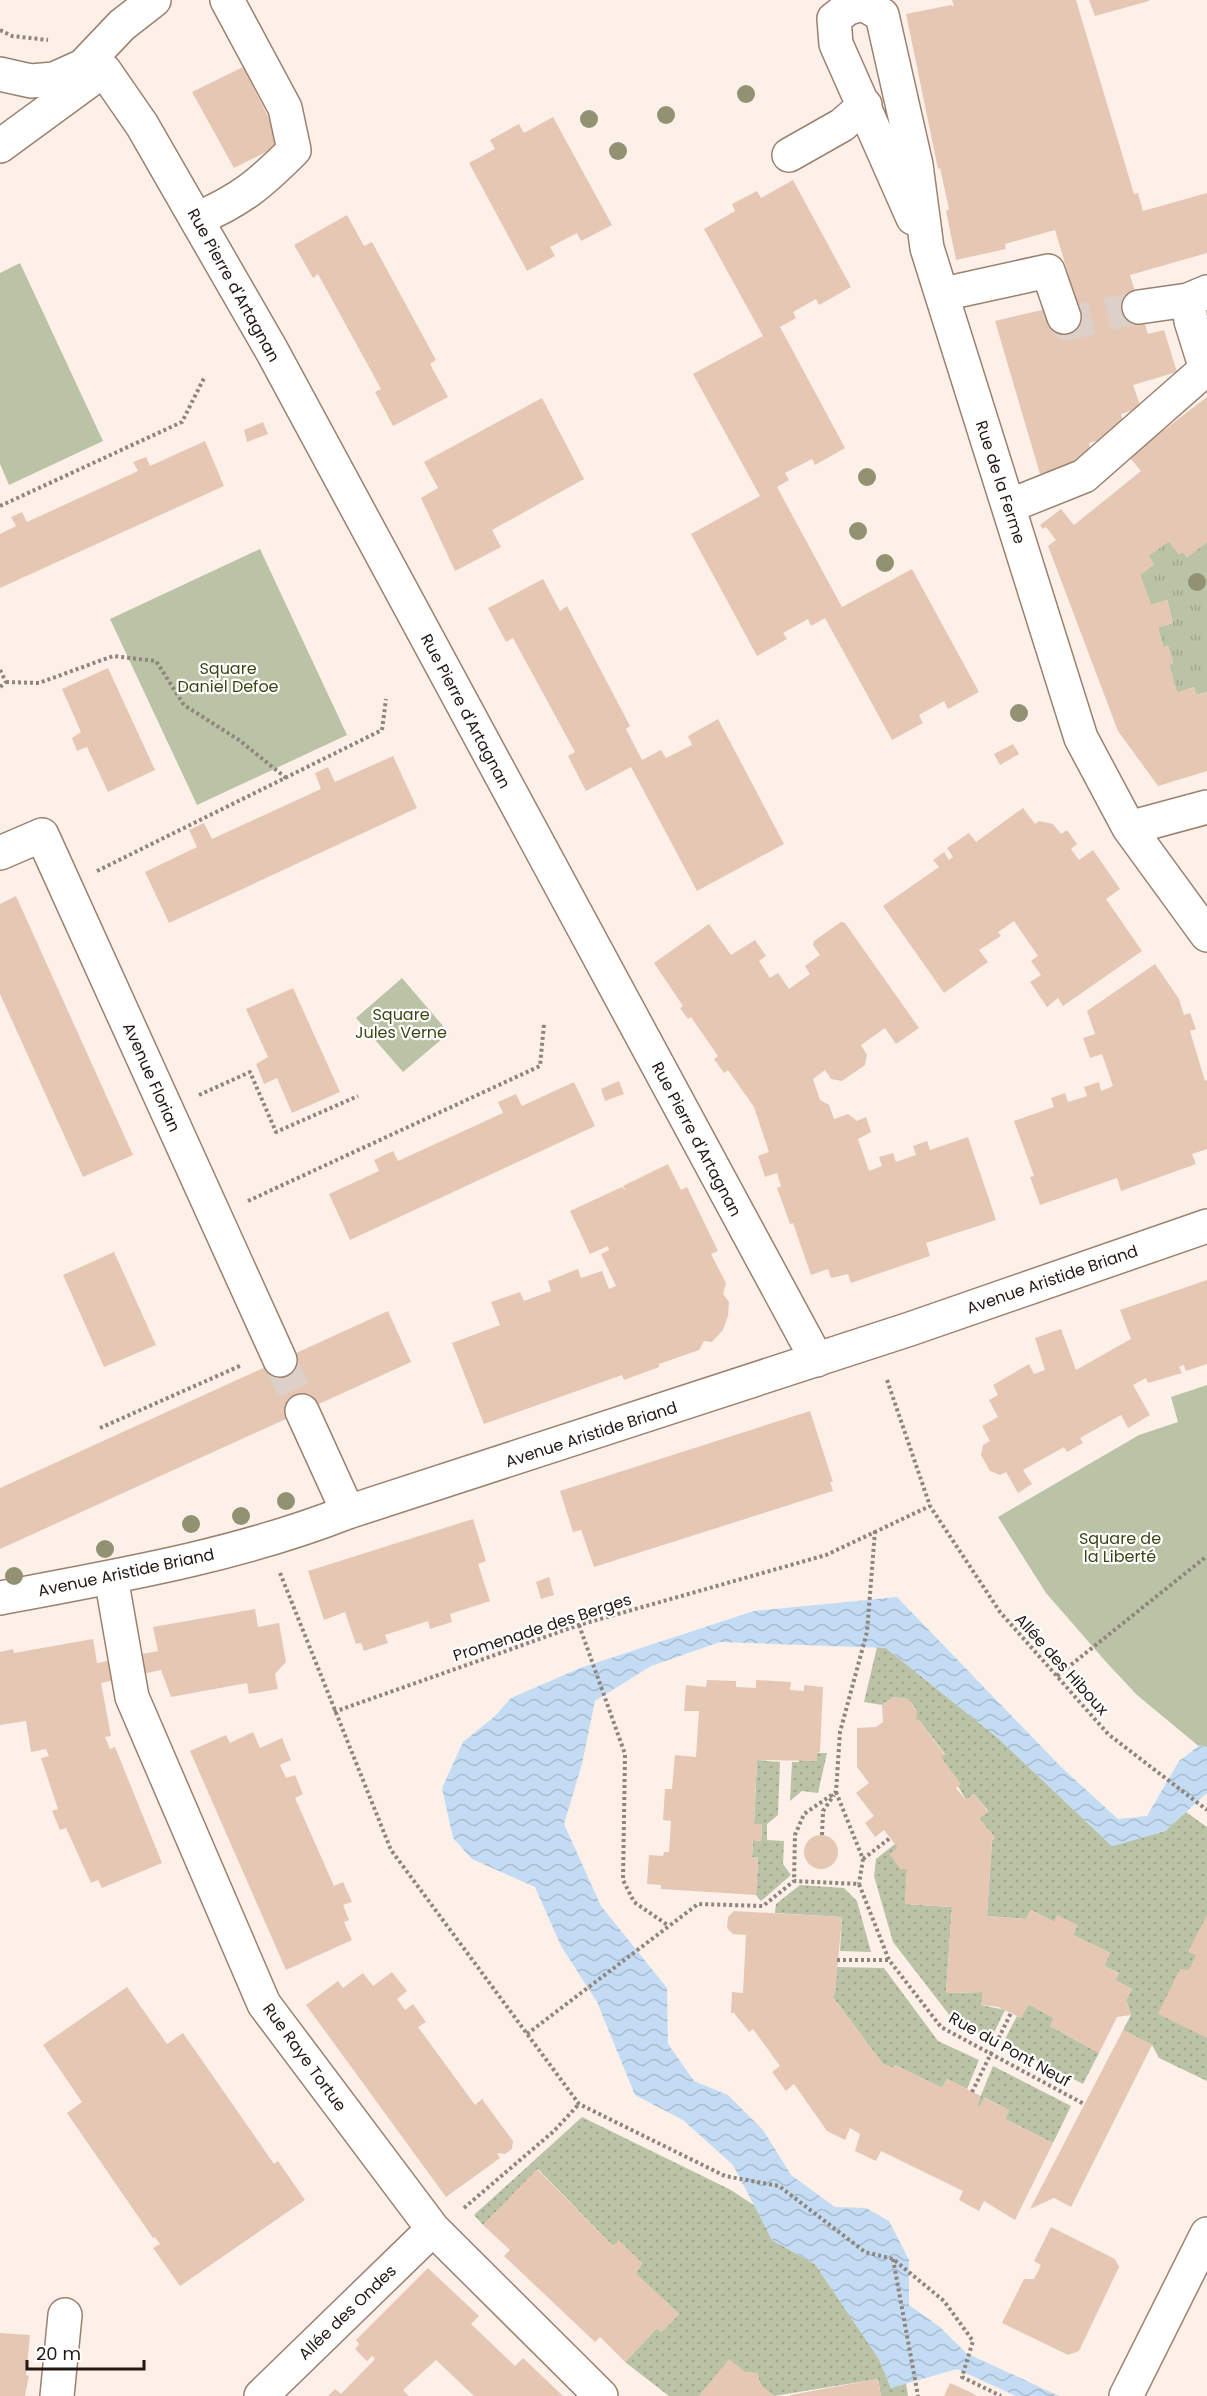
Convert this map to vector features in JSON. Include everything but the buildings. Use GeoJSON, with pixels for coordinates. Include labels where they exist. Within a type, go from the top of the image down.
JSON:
{"type":"FeatureCollection","features":[{"type":"Feature","properties":{"kind":"street"},"geometry":{"type":"LineString","coordinates":[[0,147],[93,68],[122,25],[154,0]]}},
{"type":"Feature","properties":{"kind":"street"},"geometry":{"type":"LineString","coordinates":[[197,219],[229,206],[259,185],[294,150],[285,108],[227,0]]}},
{"type":"Feature","properties":{"kind":"street"},"geometry":{"type":"LineString","coordinates":[[888,8],[863,4],[848,9],[834,19],[836,44],[927,248]]}},
{"type":"Feature","properties":{"kind":"street","name":"Rue de la Ferme"},"geometry":{"type":"LineString","coordinates":[[888,8],[916,165],[927,248],[1082,738],[1129,828],[1207,935]]}},
{"type":"Feature","properties":{"kind":"street"},"geometry":{"type":"LineString","coordinates":[[0,74],[31,81],[54,79],[93,68]]}},
{"type":"Feature","properties":{"kind":"street","name":"Rue Pierre d'Artagnan"},"geometry":{"type":"LineString","coordinates":[[93,68],[142,125],[272,351],[817,1360]]}},
{"type":"Feature","properties":{"kind":"street"},"geometry":{"type":"LineString","coordinates":[[789,155],[842,125],[865,105]]}},
{"type":"Feature","properties":{"kind":"street"},"geometry":{"type":"LineString","coordinates":[[957,291],[1048,271],[1064,317]]}},
{"type":"Feature","properties":{"kind":"street"},"geometry":{"type":"LineString","coordinates":[[1009,507],[1084,476],[1206,369],[1191,321],[1198,296],[1139,307]]}},
{"type":"Feature","properties":{"kind":"street"},"geometry":{"type":"LineString","coordinates":[[1129,828],[1207,807]]}},
{"type":"Feature","properties":{"kind":"street","name":"Avenue Florian"},"geometry":{"type":"LineString","coordinates":[[0,854],[42,835],[277,1355]]}},
{"type":"Feature","properties":{"kind":"street","name":"Avenue Aristide Briand"},"geometry":{"type":"LineString","coordinates":[[0,1598],[111,1577],[268,1541],[348,1512],[817,1360],[1207,1226]]}},
{"type":"Feature","properties":{"kind":"street"},"geometry":{"type":"LineString","coordinates":[[302,1411],[348,1512]]}},
{"type":"Feature","properties":{"kind":"street","name":"Rue Raye Tortue"},"geometry":{"type":"LineString","coordinates":[[111,1577],[132,1697],[264,2004],[432,2229],[601,2396]]}},
{"type":"Feature","properties":{"kind":"street","name":"Allée des Ondes"},"geometry":{"type":"LineString","coordinates":[[261,2396],[432,2229]]}},
{"type":"Feature","properties":{"kind":"street"},"geometry":{"type":"LineString","coordinates":[[1129,2391],[1207,2234]]}},
{"type":"Feature","properties":{"kind":"street"},"geometry":{"type":"LineString","coordinates":[[57,2396],[65,2315]]}},
{"type":"Feature","properties":{"kind":"path"},"geometry":{"type":"LineString","coordinates":[[0,30],[12,36],[48,41],[57,37]]}},
{"type":"Feature","properties":{"kind":"path"},"geometry":{"type":"LineString","coordinates":[[0,506],[182,422],[204,378]]}},
{"type":"Feature","properties":{"kind":"path"},"geometry":{"type":"LineString","coordinates":[[0,687],[6,682],[39,683],[113,656],[156,661],[184,705],[238,740],[286,778]]}},
{"type":"Feature","properties":{"kind":"path"},"geometry":{"type":"LineString","coordinates":[[0,670],[6,682]]}},
{"type":"Feature","properties":{"kind":"path"},"geometry":{"type":"LineString","coordinates":[[67,886],[382,730],[386,699]]}},
{"type":"Feature","properties":{"kind":"path"},"geometry":{"type":"LineString","coordinates":[[215,1216],[540,1066],[544,1024]]}},
{"type":"Feature","properties":{"kind":"path"},"geometry":{"type":"LineString","coordinates":[[198,1095],[250,1072],[276,1132],[358,1096]]}},
{"type":"Feature","properties":{"kind":"path"},"geometry":{"type":"LineString","coordinates":[[100,1428],[277,1355]]}},
{"type":"Feature","properties":{"kind":"path","name":"Allée des Hiboux"},"geometry":{"type":"LineString","coordinates":[[887,1380],[930,1506],[1000,1612],[1108,1734],[1207,1810]]}},
{"type":"Feature","properties":{"kind":"path","name":"Promenade des Berges"},"geometry":{"type":"LineString","coordinates":[[334,1712],[579,1624],[826,1555],[930,1506]]}},
{"type":"Feature","properties":{"kind":"path"},"geometry":{"type":"LineString","coordinates":[[527,2034],[698,1904],[763,1906],[794,1881],[859,1884],[863,1859],[836,1792],[840,1732],[867,1632],[875,1531]]}},
{"type":"Feature","properties":{"kind":"path"},"geometry":{"type":"LineString","coordinates":[[268,1541],[334,1712],[391,1850],[579,2104],[725,2176],[779,2186],[865,2252],[893,2259],[944,2301],[973,2341],[962,2377],[1001,2396]]}},
{"type":"Feature","properties":{"kind":"path"},"geometry":{"type":"LineString","coordinates":[[1057,1676],[1207,1556]]}},
{"type":"Feature","properties":{"kind":"path"},"geometry":{"type":"LineString","coordinates":[[579,1624],[625,1754],[623,1880],[633,1902],[669,1926]]}},
{"type":"Feature","properties":{"kind":"path"},"geometry":{"type":"LineString","coordinates":[[822,1835],[823,1811],[836,1792]]}},
{"type":"Feature","properties":{"kind":"path"},"geometry":{"type":"LineString","coordinates":[[794,1881],[795,1835],[804,1814],[836,1792]]}},
{"type":"Feature","properties":{"kind":"path"},"geometry":{"type":"LineString","coordinates":[[863,1859],[890,1838]]}},
{"type":"Feature","properties":{"kind":"path","name":"Rue du Pont Neuf"},"geometry":{"type":"LineString","coordinates":[[859,1884],[889,1959],[941,2027],[1084,2104]]}},
{"type":"Feature","properties":{"kind":"path"},"geometry":{"type":"LineString","coordinates":[[837,1960],[889,1959]]}},
{"type":"Feature","properties":{"kind":"path"},"geometry":{"type":"LineString","coordinates":[[972,2092],[1011,2013]]}},
{"type":"Feature","properties":{"kind":"path"},"geometry":{"type":"LineString","coordinates":[[432,2229],[476,2199],[554,2131],[579,2104]]}},
{"type":"Feature","properties":{"kind":"path"},"geometry":{"type":"LineString","coordinates":[[893,2259],[918,2396]]}},
{"type":"Feature","properties":{"kind":"green space"},"geometry":{"type":"Polygon","coordinates":[[[20,263],[103,441],[9,485],[0,464],[0,273],[20,263]]]}},
{"type":"Feature","properties":{"kind":"green space"},"geometry":{"type":"Polygon","coordinates":[[[1169,541],[1179,554],[1183,552],[1187,557],[1207,542],[1207,692],[1196,695],[1194,687],[1177,693],[1169,665],[1173,663],[1168,646],[1163,647],[1158,627],[1173,623],[1167,600],[1151,605],[1140,575],[1154,564],[1148,556],[1169,541]]]}},
{"type":"Feature","properties":{"kind":"green space","name":"Square Daniel Defoe"},"geometry":{"type":"Polygon","coordinates":[[[260,549],[347,735],[197,805],[110,619],[260,549]]]}},
{"type":"Feature","properties":{"kind":"green space","name":"Square Jules Verne"},"geometry":{"type":"Polygon","coordinates":[[[402,978],[449,1033],[403,1072],[356,1018],[402,978]]]}},
{"type":"Feature","properties":{"kind":"green space","name":"Square de la Liberté"},"geometry":{"type":"Polygon","coordinates":[[[1207,1385],[1207,1753],[1137,1695],[1107,1663],[1046,1593],[998,1517],[1139,1435],[1178,1422],[1171,1397],[1207,1385]]]}},
{"type":"Feature","properties":{"kind":"green space"},"geometry":{"type":"Polygon","coordinates":[[[877,1647],[886,1648],[998,1738],[1112,1846],[1165,1831],[1186,1812],[1207,1827],[1207,2081],[1159,2058],[1152,2045],[1123,2030],[1131,2015],[1126,2000],[1132,1989],[1115,1980],[1119,1973],[1104,1966],[1110,1953],[1073,1935],[1058,1915],[1054,1922],[1031,1910],[1026,1919],[987,1916],[992,1840],[995,1838],[979,1818],[988,1811],[974,1794],[966,1800],[941,1757],[945,1754],[919,1720],[916,1721],[916,1709],[908,1699],[893,1697],[882,1705],[864,1702],[877,1647]]]}},
{"type":"Feature","properties":{"kind":"green space"},"geometry":{"type":"Polygon","coordinates":[[[817,1753],[827,1753],[818,1793],[802,1791],[790,1801],[792,1762],[816,1761],[817,1753]]]}},
{"type":"Feature","properties":{"kind":"green space"},"geometry":{"type":"Polygon","coordinates":[[[757,1760],[780,1762],[778,1815],[767,1824],[767,1840],[784,1841],[783,1864],[791,1875],[761,1901],[756,1895],[758,1858],[752,1857],[753,1840],[761,1841],[762,1825],[754,1824],[757,1760]]]}},
{"type":"Feature","properties":{"kind":"green space"},"geometry":{"type":"Polygon","coordinates":[[[895,1844],[898,1848],[890,1854],[901,1869],[907,1869],[905,1904],[952,1907],[946,1993],[983,1992],[981,2005],[1005,2010],[991,2039],[954,2021],[893,1942],[874,1876],[876,1859],[895,1844]]]}},
{"type":"Feature","properties":{"kind":"green space"},"geometry":{"type":"Polygon","coordinates":[[[800,1885],[844,1888],[857,1901],[871,1952],[840,1951],[842,1917],[775,1913],[776,1904],[800,1885]]]}},
{"type":"Feature","properties":{"kind":"green space"},"geometry":{"type":"Polygon","coordinates":[[[837,1967],[884,1968],[938,2041],[979,2060],[967,2089],[947,2079],[942,2088],[895,2065],[893,2068],[883,2064],[832,1996],[835,1994],[837,1967]]]}},
{"type":"Feature","properties":{"kind":"green space"},"geometry":{"type":"Polygon","coordinates":[[[1028,2004],[1054,2018],[1050,2026],[1099,2053],[1083,2084],[1003,2043],[1017,2016],[1021,2018],[1028,2004]]]}},
{"type":"Feature","properties":{"kind":"green space"},"geometry":{"type":"Polygon","coordinates":[[[993,2066],[1071,2106],[1053,2143],[1005,2119],[1009,2110],[985,2098],[980,2107],[977,2105],[993,2066]]]}},
{"type":"Feature","properties":{"kind":"green space"},"geometry":{"type":"Polygon","coordinates":[[[582,2117],[731,2190],[755,2206],[772,2240],[815,2264],[879,2359],[891,2388],[906,2383],[908,2396],[881,2396],[878,2379],[774,2396],[761,2386],[757,2373],[745,2372],[729,2360],[699,2396],[669,2396],[625,2362],[657,2328],[662,2332],[679,2314],[636,2274],[642,2263],[619,2241],[613,2246],[538,2169],[483,2225],[474,2215],[582,2117]]]}},
{"type":"Feature","properties":{"kind":"water"},"geometry":{"type":"Polygon","coordinates":[[[897,1597],[1061,1767],[1118,1819],[1147,1816],[1179,1761],[1200,1745],[1207,1747],[1207,1793],[1165,1831],[1112,1846],[998,1738],[886,1648],[720,1642],[651,1666],[595,1701],[582,1764],[564,1824],[601,1906],[667,1988],[668,2044],[694,2081],[728,2095],[763,2130],[791,2175],[835,2207],[866,2208],[889,2221],[909,2260],[909,2305],[940,2327],[966,2353],[1059,2396],[1016,2396],[957,2369],[891,2388],[879,2359],[815,2264],[772,2240],[733,2165],[683,2120],[635,2095],[597,2002],[561,1946],[535,1887],[472,1859],[453,1838],[442,1788],[463,1742],[495,1716],[511,1698],[580,1668],[754,1611],[897,1597]]]}},
{"type":"Feature","properties":{"kind":"tunnel"},"geometry":{"type":"LineString","coordinates":[[1064,317],[1067,324],[1139,307]]}},
{"type":"Feature","properties":{"kind":"tunnel"},"geometry":{"type":"LineString","coordinates":[[280,1360],[302,1411]]}}]}
